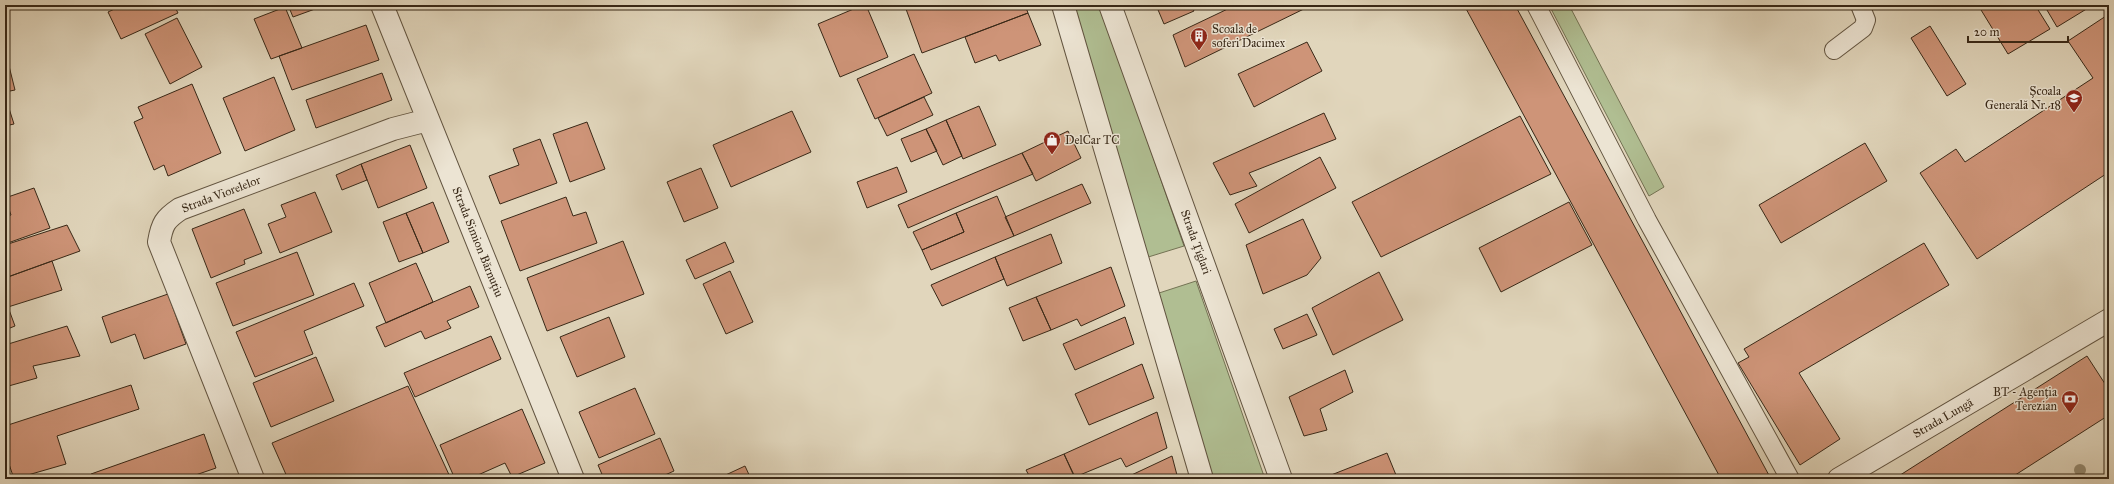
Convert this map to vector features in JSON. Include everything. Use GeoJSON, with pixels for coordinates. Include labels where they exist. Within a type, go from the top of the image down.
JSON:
{"type":"FeatureCollection","features":[{"type":"Feature","properties":{"kind":"street","name":"Strada Simion Bărnuțiu"},"geometry":{"type":"LineString","coordinates":[[382,5],[573,479]]}},
{"type":"Feature","properties":{"kind":"street"},"geometry":{"type":"LineString","coordinates":[[1063,5],[1202,479]]}},
{"type":"Feature","properties":{"kind":"street","name":"Strada Țiglari"},"geometry":{"type":"LineString","coordinates":[[1110,5],[1281,479]]}},
{"type":"Feature","properties":{"kind":"street","name":"Strada Viorelelor"},"geometry":{"type":"LineString","coordinates":[[253,479],[159,242],[161,228],[168,217],[180,209],[393,129],[428,120]]}},
{"type":"Feature","properties":{"kind":"street","name":"Strada Lungă"},"geometry":{"type":"LineString","coordinates":[[1839,479],[2109,320]]}},
{"type":"Feature","properties":{"kind":"lane"},"geometry":{"type":"LineString","coordinates":[[1536,5],[1647,220],[1790,479]]}},
{"type":"Feature","properties":{"kind":"lane"},"geometry":{"type":"LineString","coordinates":[[1834,50],[1863,28],[1866,20],[1860,5]]}},
{"type":"Feature","properties":{"kind":"green space"},"geometry":{"type":"Polygon","coordinates":[[[1068,5],[1100,5],[1184,246],[1145,258],[1068,5]]]}},
{"type":"Feature","properties":{"kind":"green space"},"geometry":{"type":"Polygon","coordinates":[[[1549,5],[1569,5],[1664,187],[1649,196],[1549,5]]]}},
{"type":"Feature","properties":{"kind":"green space"},"geometry":{"type":"Polygon","coordinates":[[[1196,281],[1265,479],[1212,479],[1156,294],[1196,281]]]}},
{"type":"Feature","properties":{"kind":"building"},"geometry":{"type":"Polygon","coordinates":[[[123,5],[174,5],[178,13],[121,39],[108,12],[123,5]]]}},
{"type":"Feature","properties":{"kind":"building"},"geometry":{"type":"Polygon","coordinates":[[[288,5],[326,5],[293,17],[288,5]]]}},
{"type":"Feature","properties":{"kind":"building"},"geometry":{"type":"Polygon","coordinates":[[[866,5],[888,57],[840,77],[818,24],[866,5]]]}},
{"type":"Feature","properties":{"kind":"building"},"geometry":{"type":"Polygon","coordinates":[[[917,5],[1025,5],[1028,13],[922,53],[906,9],[917,5]]]}},
{"type":"Feature","properties":{"kind":"building"},"geometry":{"type":"Polygon","coordinates":[[[1156,5],[1191,5],[1194,11],[1164,24],[1156,5]]]}},
{"type":"Feature","properties":{"kind":"building","name":"Scoala de soferi Dacimex"},"geometry":{"type":"Polygon","coordinates":[[[1236,5],[1312,5],[1185,67],[1173,35],[1236,5]]]}},
{"type":"Feature","properties":{"kind":"building"},"geometry":{"type":"Polygon","coordinates":[[[1464,5],[1515,5],[1771,479],[1721,479],[1464,5]]]}},
{"type":"Feature","properties":{"kind":"building"},"geometry":{"type":"Polygon","coordinates":[[[1978,5],[2035,5],[2050,29],[2008,54],[1978,5]]]}},
{"type":"Feature","properties":{"kind":"building"},"geometry":{"type":"Polygon","coordinates":[[[2044,5],[2093,5],[2057,27],[2044,5]]]}},
{"type":"Feature","properties":{"kind":"building"},"geometry":{"type":"Polygon","coordinates":[[[285,7],[302,48],[271,59],[254,19],[285,7]]]}},
{"type":"Feature","properties":{"kind":"building"},"geometry":{"type":"Polygon","coordinates":[[[1028,13],[1041,45],[999,61],[996,55],[975,63],[965,37],[1028,13]]]}},
{"type":"Feature","properties":{"kind":"building","name":"Școala Generală Nr. 18"},"geometry":{"type":"Polygon","coordinates":[[[2109,14],[2109,172],[1977,259],[1920,173],[1956,149],[1965,162],[2093,78],[2068,41],[2109,14]]]}},
{"type":"Feature","properties":{"kind":"building"},"geometry":{"type":"Polygon","coordinates":[[[177,18],[202,67],[170,84],[145,34],[177,18]]]}},
{"type":"Feature","properties":{"kind":"building"},"geometry":{"type":"Polygon","coordinates":[[[366,25],[379,60],[292,90],[279,56],[366,25]]]}},
{"type":"Feature","properties":{"kind":"building"},"geometry":{"type":"Polygon","coordinates":[[[1930,26],[1966,84],[1947,96],[1911,38],[1930,26]]]}},
{"type":"Feature","properties":{"kind":"building"},"geometry":{"type":"Polygon","coordinates":[[[1307,42],[1322,71],[1254,107],[1238,74],[1307,42]]]}},
{"type":"Feature","properties":{"kind":"building"},"geometry":{"type":"Polygon","coordinates":[[[914,54],[932,93],[875,119],[857,79],[914,54]]]}},
{"type":"Feature","properties":{"kind":"building"},"geometry":{"type":"Polygon","coordinates":[[[5,58],[7,58],[15,90],[5,92],[5,58]]]}},
{"type":"Feature","properties":{"kind":"building"},"geometry":{"type":"Polygon","coordinates":[[[382,73],[392,100],[316,128],[306,100],[382,73]]]}},
{"type":"Feature","properties":{"kind":"building"},"geometry":{"type":"Polygon","coordinates":[[[274,77],[295,130],[245,151],[223,98],[274,77]]]}},
{"type":"Feature","properties":{"kind":"building"},"geometry":{"type":"Polygon","coordinates":[[[192,84],[221,153],[168,176],[164,165],[154,170],[134,122],[143,118],[138,107],[192,84]]]}},
{"type":"Feature","properties":{"kind":"building"},"geometry":{"type":"Polygon","coordinates":[[[5,96],[14,124],[5,126],[5,96]]]}},
{"type":"Feature","properties":{"kind":"building"},"geometry":{"type":"Polygon","coordinates":[[[924,97],[933,115],[887,136],[878,118],[924,97]]]}},
{"type":"Feature","properties":{"kind":"building"},"geometry":{"type":"Polygon","coordinates":[[[979,106],[996,145],[963,159],[946,120],[979,106]]]}},
{"type":"Feature","properties":{"kind":"building"},"geometry":{"type":"Polygon","coordinates":[[[792,111],[811,152],[731,187],[713,145],[792,111]]]}},
{"type":"Feature","properties":{"kind":"building"},"geometry":{"type":"Polygon","coordinates":[[[1324,113],[1336,139],[1249,173],[1257,186],[1230,195],[1213,163],[1324,113]]]}},
{"type":"Feature","properties":{"kind":"building"},"geometry":{"type":"Polygon","coordinates":[[[1520,116],[1551,174],[1381,257],[1352,202],[1520,116]]]}},
{"type":"Feature","properties":{"kind":"building"},"geometry":{"type":"Polygon","coordinates":[[[946,120],[962,156],[943,165],[926,129],[946,120]]]}},
{"type":"Feature","properties":{"kind":"building"},"geometry":{"type":"Polygon","coordinates":[[[587,122],[605,169],[570,182],[553,134],[587,122]]]}},
{"type":"Feature","properties":{"kind":"building"},"geometry":{"type":"Polygon","coordinates":[[[926,129],[937,151],[911,162],[901,139],[926,129]]]}},
{"type":"Feature","properties":{"kind":"building","name":"DelCar TC"},"geometry":{"type":"Polygon","coordinates":[[[1068,131],[1081,158],[1036,181],[1022,153],[1068,131]]]}},
{"type":"Feature","properties":{"kind":"building"},"geometry":{"type":"Polygon","coordinates":[[[540,139],[557,183],[500,204],[489,176],[519,165],[513,149],[540,139]]]}},
{"type":"Feature","properties":{"kind":"building"},"geometry":{"type":"Polygon","coordinates":[[[1865,143],[1887,181],[1781,243],[1759,205],[1865,143]]]}},
{"type":"Feature","properties":{"kind":"building"},"geometry":{"type":"Polygon","coordinates":[[[410,145],[427,188],[378,208],[361,164],[410,145]]]}},
{"type":"Feature","properties":{"kind":"building"},"geometry":{"type":"Polygon","coordinates":[[[1022,153],[1033,174],[908,228],[898,205],[1022,153]]]}},
{"type":"Feature","properties":{"kind":"building"},"geometry":{"type":"Polygon","coordinates":[[[1320,157],[1336,188],[1249,233],[1235,204],[1320,157]]]}},
{"type":"Feature","properties":{"kind":"building"},"geometry":{"type":"Polygon","coordinates":[[[361,164],[367,180],[342,190],[336,175],[361,164]]]}},
{"type":"Feature","properties":{"kind":"building"},"geometry":{"type":"Polygon","coordinates":[[[897,167],[907,192],[867,208],[857,182],[897,167]]]}},
{"type":"Feature","properties":{"kind":"building"},"geometry":{"type":"Polygon","coordinates":[[[701,168],[718,208],[684,222],[667,182],[701,168]]]}},
{"type":"Feature","properties":{"kind":"building"},"geometry":{"type":"Polygon","coordinates":[[[1082,184],[1091,203],[1014,236],[1005,217],[1082,184]]]}},
{"type":"Feature","properties":{"kind":"building"},"geometry":{"type":"Polygon","coordinates":[[[34,188],[50,228],[5,244],[5,217],[11,215],[5,198],[34,188]]]}},
{"type":"Feature","properties":{"kind":"building"},"geometry":{"type":"Polygon","coordinates":[[[315,192],[332,232],[280,253],[268,224],[286,217],[281,205],[315,192]]]}},
{"type":"Feature","properties":{"kind":"building"},"geometry":{"type":"Polygon","coordinates":[[[997,196],[1014,236],[931,270],[922,250],[964,232],[956,213],[997,196]]]}},
{"type":"Feature","properties":{"kind":"building"},"geometry":{"type":"Polygon","coordinates":[[[566,197],[573,216],[586,212],[597,243],[520,271],[501,221],[566,197]]]}},
{"type":"Feature","properties":{"kind":"building"},"geometry":{"type":"Polygon","coordinates":[[[433,202],[449,242],[423,253],[406,213],[433,202]]]}},
{"type":"Feature","properties":{"kind":"building"},"geometry":{"type":"Polygon","coordinates":[[[1569,202],[1592,245],[1501,292],[1479,248],[1569,202]]]}},
{"type":"Feature","properties":{"kind":"building"},"geometry":{"type":"Polygon","coordinates":[[[244,209],[262,253],[244,260],[245,264],[211,278],[192,229],[244,209]]]}},
{"type":"Feature","properties":{"kind":"building"},"geometry":{"type":"Polygon","coordinates":[[[406,213],[423,253],[399,262],[383,222],[406,213]]]}},
{"type":"Feature","properties":{"kind":"building"},"geometry":{"type":"Polygon","coordinates":[[[956,213],[964,232],[922,250],[913,232],[956,213]]]}},
{"type":"Feature","properties":{"kind":"building"},"geometry":{"type":"Polygon","coordinates":[[[1303,219],[1321,258],[1307,275],[1263,294],[1246,245],[1303,219]]]}},
{"type":"Feature","properties":{"kind":"building"},"geometry":{"type":"Polygon","coordinates":[[[67,225],[80,251],[5,278],[5,245],[67,225]]]}},
{"type":"Feature","properties":{"kind":"building"},"geometry":{"type":"Polygon","coordinates":[[[1051,234],[1062,263],[1007,286],[995,257],[1051,234]]]}},
{"type":"Feature","properties":{"kind":"building"},"geometry":{"type":"Polygon","coordinates":[[[623,241],[644,294],[547,331],[527,278],[623,241]]]}},
{"type":"Feature","properties":{"kind":"building"},"geometry":{"type":"Polygon","coordinates":[[[725,242],[734,262],[695,279],[686,260],[725,242]]]}},
{"type":"Feature","properties":{"kind":"building"},"geometry":{"type":"Polygon","coordinates":[[[1924,243],[1949,285],[1799,373],[1840,439],[1800,465],[1738,363],[1749,357],[1744,349],[1924,243]]]}},
{"type":"Feature","properties":{"kind":"building"},"geometry":{"type":"Polygon","coordinates":[[[297,252],[314,295],[233,326],[216,283],[297,252]]]}},
{"type":"Feature","properties":{"kind":"building"},"geometry":{"type":"Polygon","coordinates":[[[995,257],[1004,279],[942,306],[931,285],[995,257]]]}},
{"type":"Feature","properties":{"kind":"building"},"geometry":{"type":"Polygon","coordinates":[[[52,261],[62,290],[8,307],[15,326],[5,330],[5,278],[52,261]]]}},
{"type":"Feature","properties":{"kind":"building"},"geometry":{"type":"Polygon","coordinates":[[[416,263],[433,302],[386,323],[369,283],[416,263]]]}},
{"type":"Feature","properties":{"kind":"building"},"geometry":{"type":"Polygon","coordinates":[[[1111,267],[1125,306],[1081,326],[1077,319],[1051,330],[1036,297],[1111,267]]]}},
{"type":"Feature","properties":{"kind":"building"},"geometry":{"type":"Polygon","coordinates":[[[730,271],[753,322],[726,334],[703,284],[730,271]]]}},
{"type":"Feature","properties":{"kind":"building"},"geometry":{"type":"Polygon","coordinates":[[[1379,272],[1403,320],[1333,355],[1312,308],[1379,272]]]}},
{"type":"Feature","properties":{"kind":"building"},"geometry":{"type":"Polygon","coordinates":[[[354,283],[364,306],[304,331],[313,354],[255,377],[236,332],[354,283]]]}},
{"type":"Feature","properties":{"kind":"building"},"geometry":{"type":"Polygon","coordinates":[[[470,286],[479,307],[447,321],[451,328],[425,339],[421,331],[385,347],[376,327],[470,286]]]}},
{"type":"Feature","properties":{"kind":"building"},"geometry":{"type":"Polygon","coordinates":[[[168,294],[186,344],[144,359],[135,334],[111,343],[102,317],[168,294]]]}},
{"type":"Feature","properties":{"kind":"building"},"geometry":{"type":"Polygon","coordinates":[[[1036,297],[1051,330],[1023,341],[1009,308],[1036,297]]]}},
{"type":"Feature","properties":{"kind":"building"},"geometry":{"type":"Polygon","coordinates":[[[1307,314],[1317,335],[1283,349],[1274,329],[1307,314]]]}},
{"type":"Feature","properties":{"kind":"building"},"geometry":{"type":"Polygon","coordinates":[[[609,317],[625,357],[577,377],[560,337],[609,317]]]}},
{"type":"Feature","properties":{"kind":"building"},"geometry":{"type":"Polygon","coordinates":[[[1125,317],[1134,344],[1075,370],[1063,344],[1125,317]]]}},
{"type":"Feature","properties":{"kind":"building"},"geometry":{"type":"Polygon","coordinates":[[[67,326],[80,356],[33,366],[37,378],[5,387],[5,345],[67,326]]]}},
{"type":"Feature","properties":{"kind":"building"},"geometry":{"type":"Polygon","coordinates":[[[491,336],[501,359],[415,397],[404,373],[491,336]]]}},
{"type":"Feature","properties":{"kind":"building"},"geometry":{"type":"Polygon","coordinates":[[[2087,356],[2109,390],[2109,415],[2009,479],[1894,479],[2087,356]]]}},
{"type":"Feature","properties":{"kind":"building"},"geometry":{"type":"Polygon","coordinates":[[[316,357],[334,401],[271,427],[253,383],[316,357]]]}},
{"type":"Feature","properties":{"kind":"building"},"geometry":{"type":"Polygon","coordinates":[[[1142,364],[1154,398],[1089,425],[1075,394],[1142,364]]]}},
{"type":"Feature","properties":{"kind":"building"},"geometry":{"type":"Polygon","coordinates":[[[1345,370],[1353,392],[1320,409],[1327,430],[1304,436],[1289,397],[1345,370]]]}},
{"type":"Feature","properties":{"kind":"building"},"geometry":{"type":"Polygon","coordinates":[[[131,385],[139,409],[57,436],[66,464],[14,479],[5,452],[5,426],[131,385]]]}},
{"type":"Feature","properties":{"kind":"building"},"geometry":{"type":"Polygon","coordinates":[[[408,386],[451,479],[288,479],[272,443],[408,386]]]}},
{"type":"Feature","properties":{"kind":"building"},"geometry":{"type":"Polygon","coordinates":[[[635,388],[655,434],[599,458],[579,412],[635,388]]]}},
{"type":"Feature","properties":{"kind":"building"},"geometry":{"type":"Polygon","coordinates":[[[522,409],[545,463],[512,477],[505,463],[469,479],[455,479],[440,445],[522,409]]]}},
{"type":"Feature","properties":{"kind":"building"},"geometry":{"type":"Polygon","coordinates":[[[1157,412],[1167,448],[1126,467],[1121,458],[1075,477],[1064,454],[1157,412]]]}},
{"type":"Feature","properties":{"kind":"building"},"geometry":{"type":"Polygon","coordinates":[[[204,434],[216,468],[184,479],[93,479],[91,474],[204,434]]]}},
{"type":"Feature","properties":{"kind":"building"},"geometry":{"type":"Polygon","coordinates":[[[660,438],[674,471],[656,479],[604,479],[598,465],[660,438]]]}},
{"type":"Feature","properties":{"kind":"building"},"geometry":{"type":"Polygon","coordinates":[[[1387,453],[1396,475],[1385,479],[1321,479],[1387,453]]]}},
{"type":"Feature","properties":{"kind":"building"},"geometry":{"type":"Polygon","coordinates":[[[1064,454],[1073,474],[1062,479],[1031,479],[1026,470],[1064,454]]]}},
{"type":"Feature","properties":{"kind":"building"},"geometry":{"type":"Polygon","coordinates":[[[1172,456],[1178,479],[1123,479],[1172,456]]]}},
{"type":"Feature","properties":{"kind":"building"},"geometry":{"type":"Polygon","coordinates":[[[745,466],[751,479],[717,479],[745,466]]]}},
{"type":"Feature","properties":{"kind":"place","name":"Scoala de soferi Dacimex"},"geometry":{"type":"Point","coordinates":[1199,51]}},
{"type":"Feature","properties":{"kind":"place","name":"Școala Generală Nr. 18"},"geometry":{"type":"Point","coordinates":[2074,113]}},
{"type":"Feature","properties":{"kind":"place","name":"DelCar TC"},"geometry":{"type":"Point","coordinates":[1052,155]}},
{"type":"Feature","properties":{"kind":"place","name":"BT - Agenția Terezian"},"geometry":{"type":"Point","coordinates":[2070,414]}}]}
